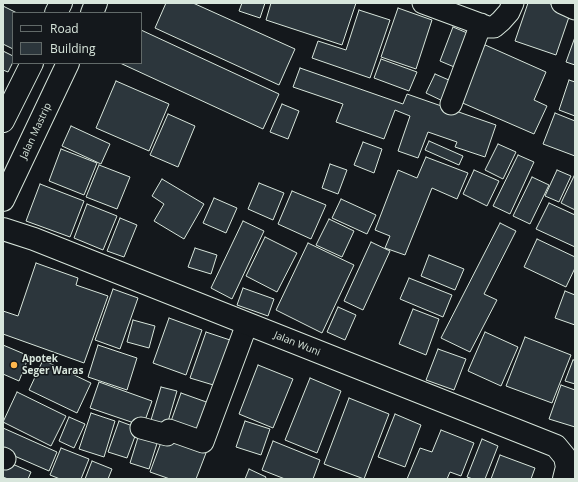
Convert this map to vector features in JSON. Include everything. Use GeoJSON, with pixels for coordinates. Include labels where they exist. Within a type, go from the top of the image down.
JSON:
{"type":"FeatureCollection","features":[{"type":"Feature","properties":{"kind":"main road"},"geometry":{"type":"LineString","coordinates":[[56,12],[61,3]]}},
{"type":"Feature","properties":{"kind":"main road"},"geometry":{"type":"LineString","coordinates":[[3,121],[32,64]]}},
{"type":"Feature","properties":{"kind":"main road","name":"Jalan Mastrip"},"geometry":{"type":"LineString","coordinates":[[3,200],[68,64]]}},
{"type":"Feature","properties":{"kind":"main road","name":"Jalan Wuni"},"geometry":{"type":"LineString","coordinates":[[3,229],[34,239],[556,446],[570,456],[564,479]]}},
{"type":"Feature","properties":{"kind":"street"},"geometry":{"type":"LineString","coordinates":[[423,3],[481,24],[494,27],[509,12],[513,3]]}},
{"type":"Feature","properties":{"kind":"street"},"geometry":{"type":"LineString","coordinates":[[562,3],[575,9]]}},
{"type":"Feature","properties":{"kind":"street"},"geometry":{"type":"LineString","coordinates":[[451,104],[481,24]]}},
{"type":"Feature","properties":{"kind":"street"},"geometry":{"type":"LineString","coordinates":[[141,428],[167,435],[169,430],[203,442],[247,324]]}},
{"type":"Feature","properties":{"kind":"building"},"geometry":{"type":"Polygon","coordinates":[[[166,3],[193,3],[295,49],[279,85],[155,28],[166,3]]]}},
{"type":"Feature","properties":{"kind":"building"},"geometry":{"type":"Polygon","coordinates":[[[242,3],[265,3],[260,18],[239,11],[242,3]]]}},
{"type":"Feature","properties":{"kind":"building"},"geometry":{"type":"Polygon","coordinates":[[[271,3],[356,3],[342,45],[266,20],[271,3]]]}},
{"type":"Feature","properties":{"kind":"building"},"geometry":{"type":"Polygon","coordinates":[[[528,3],[548,3],[571,11],[556,55],[515,41],[528,3]]]}},
{"type":"Feature","properties":{"kind":"building"},"geometry":{"type":"Polygon","coordinates":[[[3,6],[15,12],[12,12],[12,48],[3,44],[3,6]]]}},
{"type":"Feature","properties":{"kind":"building"},"geometry":{"type":"Polygon","coordinates":[[[398,8],[432,20],[416,69],[381,57],[398,8]]]}},
{"type":"Feature","properties":{"kind":"building"},"geometry":{"type":"Polygon","coordinates":[[[359,10],[390,20],[370,78],[312,58],[318,41],[346,50],[359,10]]]}},
{"type":"Feature","properties":{"kind":"building"},"geometry":{"type":"Polygon","coordinates":[[[453,27],[472,35],[459,69],[440,61],[453,27]]]}},
{"type":"Feature","properties":{"kind":"building"},"geometry":{"type":"Polygon","coordinates":[[[142,30],[279,94],[263,129],[122,64],[142,64],[142,30]]]}},
{"type":"Feature","properties":{"kind":"building"},"geometry":{"type":"Polygon","coordinates":[[[575,37],[575,65],[566,62],[575,37]]]}},
{"type":"Feature","properties":{"kind":"building"},"geometry":{"type":"Polygon","coordinates":[[[483,44],[546,72],[534,100],[547,106],[534,134],[458,101],[483,44]]]}},
{"type":"Feature","properties":{"kind":"building"},"geometry":{"type":"Polygon","coordinates":[[[3,51],[12,56],[12,64],[8,72],[3,70],[3,51]]]}},
{"type":"Feature","properties":{"kind":"building"},"geometry":{"type":"Polygon","coordinates":[[[381,59],[417,72],[409,91],[374,78],[381,59]]]}},
{"type":"Feature","properties":{"kind":"building"},"geometry":{"type":"Polygon","coordinates":[[[300,68],[403,104],[407,94],[496,125],[485,157],[455,147],[457,142],[428,132],[418,158],[398,151],[410,116],[395,110],[384,139],[336,122],[343,104],[293,87],[300,68]]]}},
{"type":"Feature","properties":{"kind":"building"},"geometry":{"type":"Polygon","coordinates":[[[435,74],[458,84],[449,104],[426,93],[435,74]]]}},
{"type":"Feature","properties":{"kind":"building"},"geometry":{"type":"Polygon","coordinates":[[[569,80],[575,82],[575,116],[559,110],[569,80]]]}},
{"type":"Feature","properties":{"kind":"building"},"geometry":{"type":"Polygon","coordinates":[[[116,81],[169,104],[149,151],[96,128],[116,81]]]}},
{"type":"Feature","properties":{"kind":"building"},"geometry":{"type":"Polygon","coordinates":[[[282,104],[299,111],[288,139],[270,132],[282,104]]]}},
{"type":"Feature","properties":{"kind":"building"},"geometry":{"type":"Polygon","coordinates":[[[555,113],[575,121],[575,156],[543,144],[555,113]]]}},
{"type":"Feature","properties":{"kind":"building"},"geometry":{"type":"Polygon","coordinates":[[[168,114],[195,126],[178,167],[150,155],[168,114]]]}},
{"type":"Feature","properties":{"kind":"building"},"geometry":{"type":"Polygon","coordinates":[[[71,126],[110,144],[101,164],[62,146],[71,126]]]}},
{"type":"Feature","properties":{"kind":"building"},"geometry":{"type":"Polygon","coordinates":[[[429,141],[463,156],[459,165],[425,150],[429,141]]]}},
{"type":"Feature","properties":{"kind":"building"},"geometry":{"type":"Polygon","coordinates":[[[363,142],[382,149],[374,173],[354,165],[363,142]]]}},
{"type":"Feature","properties":{"kind":"building"},"geometry":{"type":"Polygon","coordinates":[[[498,144],[516,152],[503,179],[485,170],[498,144]]]}},
{"type":"Feature","properties":{"kind":"building"},"geometry":{"type":"Polygon","coordinates":[[[61,149],[97,163],[84,195],[49,181],[61,149]]]}},
{"type":"Feature","properties":{"kind":"building"},"geometry":{"type":"Polygon","coordinates":[[[518,155],[534,162],[510,214],[493,206],[518,155]]]}},
{"type":"Feature","properties":{"kind":"building"},"geometry":{"type":"Polygon","coordinates":[[[426,157],[468,173],[457,199],[432,188],[405,255],[385,248],[390,236],[375,230],[398,170],[417,178],[426,157]]]}},
{"type":"Feature","properties":{"kind":"building"},"geometry":{"type":"Polygon","coordinates":[[[330,164],[347,170],[338,194],[322,188],[330,164]]]}},
{"type":"Feature","properties":{"kind":"building"},"geometry":{"type":"Polygon","coordinates":[[[99,165],[130,177],[117,209],[86,197],[99,165]]]}},
{"type":"Feature","properties":{"kind":"building"},"geometry":{"type":"Polygon","coordinates":[[[474,170],[499,181],[487,206],[463,194],[474,170]]]}},
{"type":"Feature","properties":{"kind":"building"},"geometry":{"type":"Polygon","coordinates":[[[557,170],[571,176],[559,202],[545,196],[557,170]]]}},
{"type":"Feature","properties":{"kind":"building"},"geometry":{"type":"Polygon","coordinates":[[[575,174],[575,210],[561,203],[575,174]]]}},
{"type":"Feature","properties":{"kind":"building"},"geometry":{"type":"Polygon","coordinates":[[[532,177],[549,185],[530,224],[513,216],[532,177]]]}},
{"type":"Feature","properties":{"kind":"building"},"geometry":{"type":"Polygon","coordinates":[[[162,179],[204,204],[184,239],[154,221],[164,204],[152,196],[162,179]]]}},
{"type":"Feature","properties":{"kind":"building"},"geometry":{"type":"Polygon","coordinates":[[[259,183],[284,193],[273,220],[248,209],[259,183]]]}},
{"type":"Feature","properties":{"kind":"building"},"geometry":{"type":"Polygon","coordinates":[[[40,184],[84,201],[70,237],[26,221],[40,184]]]}},
{"type":"Feature","properties":{"kind":"building"},"geometry":{"type":"Polygon","coordinates":[[[292,191],[326,205],[311,239],[278,224],[292,191]]]}},
{"type":"Feature","properties":{"kind":"building"},"geometry":{"type":"Polygon","coordinates":[[[214,198],[237,208],[226,233],[203,223],[214,198]]]}},
{"type":"Feature","properties":{"kind":"building"},"geometry":{"type":"Polygon","coordinates":[[[341,199],[376,215],[367,234],[332,218],[341,199]]]}},
{"type":"Feature","properties":{"kind":"building"},"geometry":{"type":"Polygon","coordinates":[[[549,203],[575,215],[575,247],[536,229],[549,203]]]}},
{"type":"Feature","properties":{"kind":"building"},"geometry":{"type":"Polygon","coordinates":[[[87,204],[117,216],[103,250],[74,238],[87,204]]]}},
{"type":"Feature","properties":{"kind":"building"},"geometry":{"type":"Polygon","coordinates":[[[120,218],[137,225],[124,257],[107,251],[120,218]]]}},
{"type":"Feature","properties":{"kind":"building"},"geometry":{"type":"Polygon","coordinates":[[[329,219],[354,231],[342,257],[316,245],[329,219]]]}},
{"type":"Feature","properties":{"kind":"building"},"geometry":{"type":"Polygon","coordinates":[[[243,221],[264,231],[232,299],[211,288],[243,221]]]}},
{"type":"Feature","properties":{"kind":"building"},"geometry":{"type":"Polygon","coordinates":[[[500,223],[516,231],[484,294],[497,300],[470,352],[441,338],[500,223]]]}},
{"type":"Feature","properties":{"kind":"building"},"geometry":{"type":"Polygon","coordinates":[[[265,237],[297,253],[277,292],[246,276],[265,237]]]}},
{"type":"Feature","properties":{"kind":"building"},"geometry":{"type":"Polygon","coordinates":[[[537,239],[575,257],[575,268],[566,287],[524,267],[537,239]]]}},
{"type":"Feature","properties":{"kind":"building"},"geometry":{"type":"Polygon","coordinates":[[[371,242],[390,251],[363,310],[344,301],[371,242]]]}},
{"type":"Feature","properties":{"kind":"building"},"geometry":{"type":"Polygon","coordinates":[[[308,243],[354,265],[322,333],[276,310],[308,243]]]}},
{"type":"Feature","properties":{"kind":"building"},"geometry":{"type":"Polygon","coordinates":[[[195,248],[217,255],[211,274],[188,267],[195,248]]]}},
{"type":"Feature","properties":{"kind":"building"},"geometry":{"type":"Polygon","coordinates":[[[429,255],[464,269],[455,290],[421,276],[429,255]]]}},
{"type":"Feature","properties":{"kind":"building"},"geometry":{"type":"Polygon","coordinates":[[[36,263],[78,278],[76,285],[108,296],[84,363],[3,334],[3,311],[18,316],[36,263]]]}},
{"type":"Feature","properties":{"kind":"building"},"geometry":{"type":"Polygon","coordinates":[[[409,278],[452,295],[443,317],[400,299],[409,278]]]}},
{"type":"Feature","properties":{"kind":"building"},"geometry":{"type":"Polygon","coordinates":[[[243,288],[274,299],[268,316],[237,305],[243,288]]]}},
{"type":"Feature","properties":{"kind":"building"},"geometry":{"type":"Polygon","coordinates":[[[113,289],[138,298],[120,349],[95,340],[113,289]]]}},
{"type":"Feature","properties":{"kind":"building"},"geometry":{"type":"Polygon","coordinates":[[[565,291],[575,295],[575,325],[555,318],[565,291]]]}},
{"type":"Feature","properties":{"kind":"building"},"geometry":{"type":"Polygon","coordinates":[[[338,307],[356,315],[345,340],[327,332],[338,307]]]}},
{"type":"Feature","properties":{"kind":"building"},"geometry":{"type":"Polygon","coordinates":[[[413,309],[439,319],[426,355],[399,344],[413,309]]]}},
{"type":"Feature","properties":{"kind":"building"},"geometry":{"type":"Polygon","coordinates":[[[169,318],[202,330],[186,375],[153,363],[169,318]]]}},
{"type":"Feature","properties":{"kind":"building"},"geometry":{"type":"Polygon","coordinates":[[[133,320],[155,326],[149,348],[127,342],[133,320]]]}},
{"type":"Feature","properties":{"kind":"building"},"geometry":{"type":"Polygon","coordinates":[[[206,332],[236,342],[220,387],[190,378],[206,332]]]}},
{"type":"Feature","properties":{"kind":"building"},"geometry":{"type":"Polygon","coordinates":[[[485,332],[518,347],[501,386],[468,371],[485,332]]]}},
{"type":"Feature","properties":{"kind":"building"},"geometry":{"type":"Polygon","coordinates":[[[525,337],[571,355],[552,403],[506,386],[525,337]]]}},
{"type":"Feature","properties":{"kind":"building","name":"Apotek Seger Waras"},"geometry":{"type":"Polygon","coordinates":[[[3,345],[29,356],[19,381],[3,374],[3,345]]]}},
{"type":"Feature","properties":{"kind":"building"},"geometry":{"type":"Polygon","coordinates":[[[98,345],[137,358],[127,390],[88,377],[98,345]]]}},
{"type":"Feature","properties":{"kind":"building"},"geometry":{"type":"Polygon","coordinates":[[[438,349],[466,359],[454,390],[426,380],[438,349]]]}},
{"type":"Feature","properties":{"kind":"building"},"geometry":{"type":"Polygon","coordinates":[[[43,360],[91,383],[77,413],[29,390],[43,360]]]}},
{"type":"Feature","properties":{"kind":"building"},"geometry":{"type":"Polygon","coordinates":[[[573,360],[575,360],[575,384],[565,381],[573,360]]]}},
{"type":"Feature","properties":{"kind":"building"},"geometry":{"type":"Polygon","coordinates":[[[258,365],[293,379],[273,428],[239,414],[258,365]]]}},
{"type":"Feature","properties":{"kind":"building"},"geometry":{"type":"Polygon","coordinates":[[[310,378],[341,391],[317,453],[285,440],[310,378]]]}},
{"type":"Feature","properties":{"kind":"building"},"geometry":{"type":"Polygon","coordinates":[[[99,382],[152,401],[143,426],[90,408],[99,382]]]}},
{"type":"Feature","properties":{"kind":"building"},"geometry":{"type":"Polygon","coordinates":[[[561,385],[575,390],[575,427],[549,419],[561,385]]]}},
{"type":"Feature","properties":{"kind":"building"},"geometry":{"type":"Polygon","coordinates":[[[161,387],[177,391],[167,425],[151,420],[161,387]]]}},
{"type":"Feature","properties":{"kind":"building"},"geometry":{"type":"Polygon","coordinates":[[[17,392],[66,416],[51,446],[3,422],[17,392]]]}},
{"type":"Feature","properties":{"kind":"building"},"geometry":{"type":"Polygon","coordinates":[[[181,393],[212,404],[201,435],[170,424],[181,393]]]}},
{"type":"Feature","properties":{"kind":"building"},"geometry":{"type":"Polygon","coordinates":[[[349,398],[389,414],[364,479],[324,464],[349,398]]]}},
{"type":"Feature","properties":{"kind":"building"},"geometry":{"type":"Polygon","coordinates":[[[91,413],[115,421],[104,457],[79,449],[91,413]]]}},
{"type":"Feature","properties":{"kind":"building"},"geometry":{"type":"Polygon","coordinates":[[[395,414],[421,425],[405,467],[378,457],[395,414]]]}},
{"type":"Feature","properties":{"kind":"building"},"geometry":{"type":"Polygon","coordinates":[[[69,417],[85,424],[74,448],[59,441],[69,417]]]}},
{"type":"Feature","properties":{"kind":"building"},"geometry":{"type":"Polygon","coordinates":[[[119,421],[138,428],[127,458],[108,452],[119,421]]]}},
{"type":"Feature","properties":{"kind":"building"},"geometry":{"type":"Polygon","coordinates":[[[245,421],[270,429],[261,455],[236,447],[245,421]]]}},
{"type":"Feature","properties":{"kind":"building"},"geometry":{"type":"Polygon","coordinates":[[[3,428],[57,452],[49,471],[3,451],[3,428]]]}},
{"type":"Feature","properties":{"kind":"building"},"geometry":{"type":"Polygon","coordinates":[[[441,430],[474,443],[461,476],[450,472],[447,479],[407,479],[420,448],[432,452],[441,430]]]}},
{"type":"Feature","properties":{"kind":"building"},"geometry":{"type":"Polygon","coordinates":[[[140,431],[159,437],[149,469],[130,463],[140,431]]]}},
{"type":"Feature","properties":{"kind":"building"},"geometry":{"type":"Polygon","coordinates":[[[163,437],[206,453],[196,479],[170,479],[150,472],[163,437]]]}},
{"type":"Feature","properties":{"kind":"building"},"geometry":{"type":"Polygon","coordinates":[[[482,439],[498,446],[485,479],[473,479],[467,477],[482,439]]]}},
{"type":"Feature","properties":{"kind":"building"},"geometry":{"type":"Polygon","coordinates":[[[273,441],[320,460],[313,479],[285,479],[262,470],[273,441]]]}},
{"type":"Feature","properties":{"kind":"building"},"geometry":{"type":"Polygon","coordinates":[[[61,448],[89,459],[81,479],[60,479],[50,475],[61,448]]]}},
{"type":"Feature","properties":{"kind":"building"},"geometry":{"type":"Polygon","coordinates":[[[500,455],[535,468],[531,479],[491,479],[500,455]]]}},
{"type":"Feature","properties":{"kind":"building"},"geometry":{"type":"Polygon","coordinates":[[[3,460],[31,472],[28,479],[8,479],[3,477],[3,460]]]}},
{"type":"Feature","properties":{"kind":"building"},"geometry":{"type":"Polygon","coordinates":[[[92,461],[112,469],[108,479],[85,479],[92,461]]]}},
{"type":"Feature","properties":{"kind":"building"},"geometry":{"type":"Polygon","coordinates":[[[249,469],[266,477],[265,479],[245,479],[249,469]]]}},
{"type":"Feature","properties":{"kind":"place","name":"Apotek Seger Waras"},"geometry":{"type":"Point","coordinates":[14,365]}}]}
